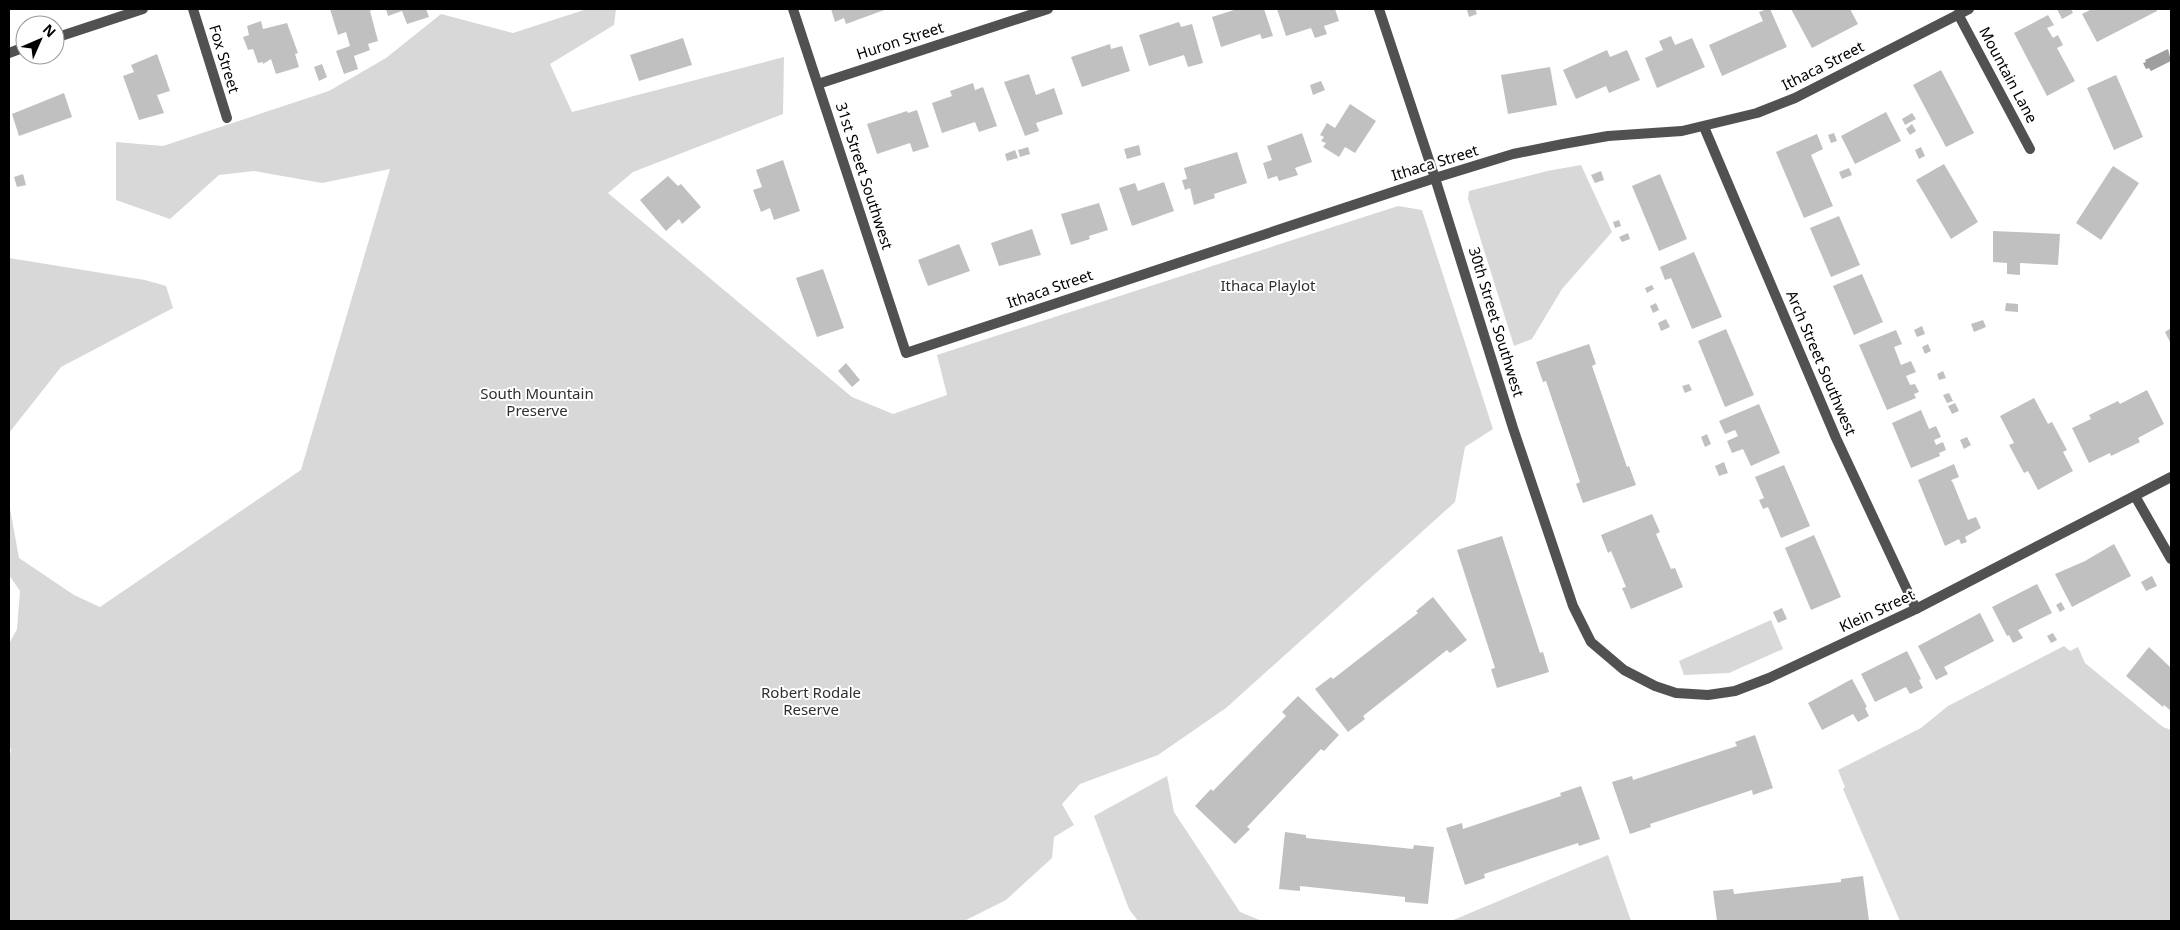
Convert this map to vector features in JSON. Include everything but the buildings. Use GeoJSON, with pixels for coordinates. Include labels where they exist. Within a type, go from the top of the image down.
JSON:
{"type":"FeatureCollection","features":[{"type":"Feature","properties":{"kind":"street"},"geometry":{"type":"LineString","coordinates":[[65,35],[143,9]]}},
{"type":"Feature","properties":{"kind":"street","name":"Fox Street"},"geometry":{"type":"LineString","coordinates":[[193,9],[227,118]]}},
{"type":"Feature","properties":{"kind":"street","name":"31st Street Southwest"},"geometry":{"type":"LineString","coordinates":[[794,9],[906,353]]}},
{"type":"Feature","properties":{"kind":"street","name":"Huron Street"},"geometry":{"type":"LineString","coordinates":[[818,84],[1048,9]]}},
{"type":"Feature","properties":{"kind":"street","name":"30th Street Southwest"},"geometry":{"type":"LineString","coordinates":[[1379,9],[1549,534],[1573,606],[1590,642]]}},
{"type":"Feature","properties":{"kind":"street","name":"Ithaca Street"},"geometry":{"type":"LineString","coordinates":[[906,353],[1513,154],[1608,136],[1682,131],[1757,113],[1795,98],[1969,9]]}},
{"type":"Feature","properties":{"kind":"street","name":"Mountain Lane"},"geometry":{"type":"LineString","coordinates":[[1958,14],[2030,150]]}},
{"type":"Feature","properties":{"kind":"street","name":"Arch Street Southwest"},"geometry":{"type":"LineString","coordinates":[[1704,127],[1836,438],[1916,609]]}},
{"type":"Feature","properties":{"kind":"street","name":"Klein Street"},"geometry":{"type":"LineString","coordinates":[[1590,642],[1624,670],[1656,686],[1676,693],[1708,695],[1735,691],[1769,678],[1916,609],[2171,477]]}},
{"type":"Feature","properties":{"kind":"street"},"geometry":{"type":"LineString","coordinates":[[2135,496],[2171,559]]}},
{"type":"Feature","properties":{"kind":"green space"},"geometry":{"type":"Polygon","coordinates":[[[587,9],[616,9],[614,25],[550,64],[572,112],[784,57],[783,114],[633,172],[608,193],[852,397],[893,414],[947,395],[937,355],[1398,206],[1422,210],[1493,429],[1465,447],[1455,502],[1226,708],[1158,755],[1080,784],[1062,804],[1074,825],[1054,837],[1052,858],[1006,900],[964,921],[9,921],[9,763],[11,749],[9,747],[9,644],[17,629],[20,591],[9,575],[9,503],[19,558],[74,595],[100,607],[301,470],[390,169],[322,183],[254,171],[219,175],[170,219],[116,200],[116,142],[163,146],[329,91],[386,58],[441,14],[513,33],[587,9]]]}},
{"type":"Feature","properties":{"kind":"green space"},"geometry":{"type":"Polygon","coordinates":[[[1581,165],[1612,232],[1562,289],[1532,339],[1514,346],[1468,199],[1469,191],[1547,171],[1581,165]]]}},
{"type":"Feature","properties":{"kind":"green space"},"geometry":{"type":"Polygon","coordinates":[[[9,258],[145,280],[166,286],[173,308],[61,367],[9,433],[9,258]]]}},
{"type":"Feature","properties":{"kind":"green space"},"geometry":{"type":"Polygon","coordinates":[[[1771,620],[1783,649],[1729,673],[1684,675],[1679,661],[1771,620]]]}},
{"type":"Feature","properties":{"kind":"green space"},"geometry":{"type":"Polygon","coordinates":[[[2064,646],[2070,651],[2078,647],[2085,663],[2163,727],[2171,730],[2171,921],[1900,921],[1843,789],[1845,787],[1838,770],[1921,728],[1948,706],[2064,646]]]}},
{"type":"Feature","properties":{"kind":"green space"},"geometry":{"type":"Polygon","coordinates":[[[1167,776],[1174,812],[1240,912],[1262,921],[1138,921],[1129,909],[1094,816],[1167,776]]]}},
{"type":"Feature","properties":{"kind":"green space"},"geometry":{"type":"Polygon","coordinates":[[[1608,855],[1631,921],[1451,921],[1608,855]]]}},
{"type":"Feature","properties":{"kind":"shaded area"},"geometry":{"type":"Polygon","coordinates":[[[2168,49],[2171,61],[2151,71],[2149,68],[2146,69],[2143,63],[2146,62],[2145,60],[2168,49]]]}},
{"type":"Feature","properties":{"kind":"park label","name":"Ithaca Playlot"},"geometry":{"type":"Point","coordinates":[1268,286]}},
{"type":"Feature","properties":{"kind":"park label","name":"South Mountain Preserve"},"geometry":{"type":"Point","coordinates":[537,402]}},
{"type":"Feature","properties":{"kind":"park label","name":"Robert Rodale Reserve"},"geometry":{"type":"Point","coordinates":[811,702]}}]}
